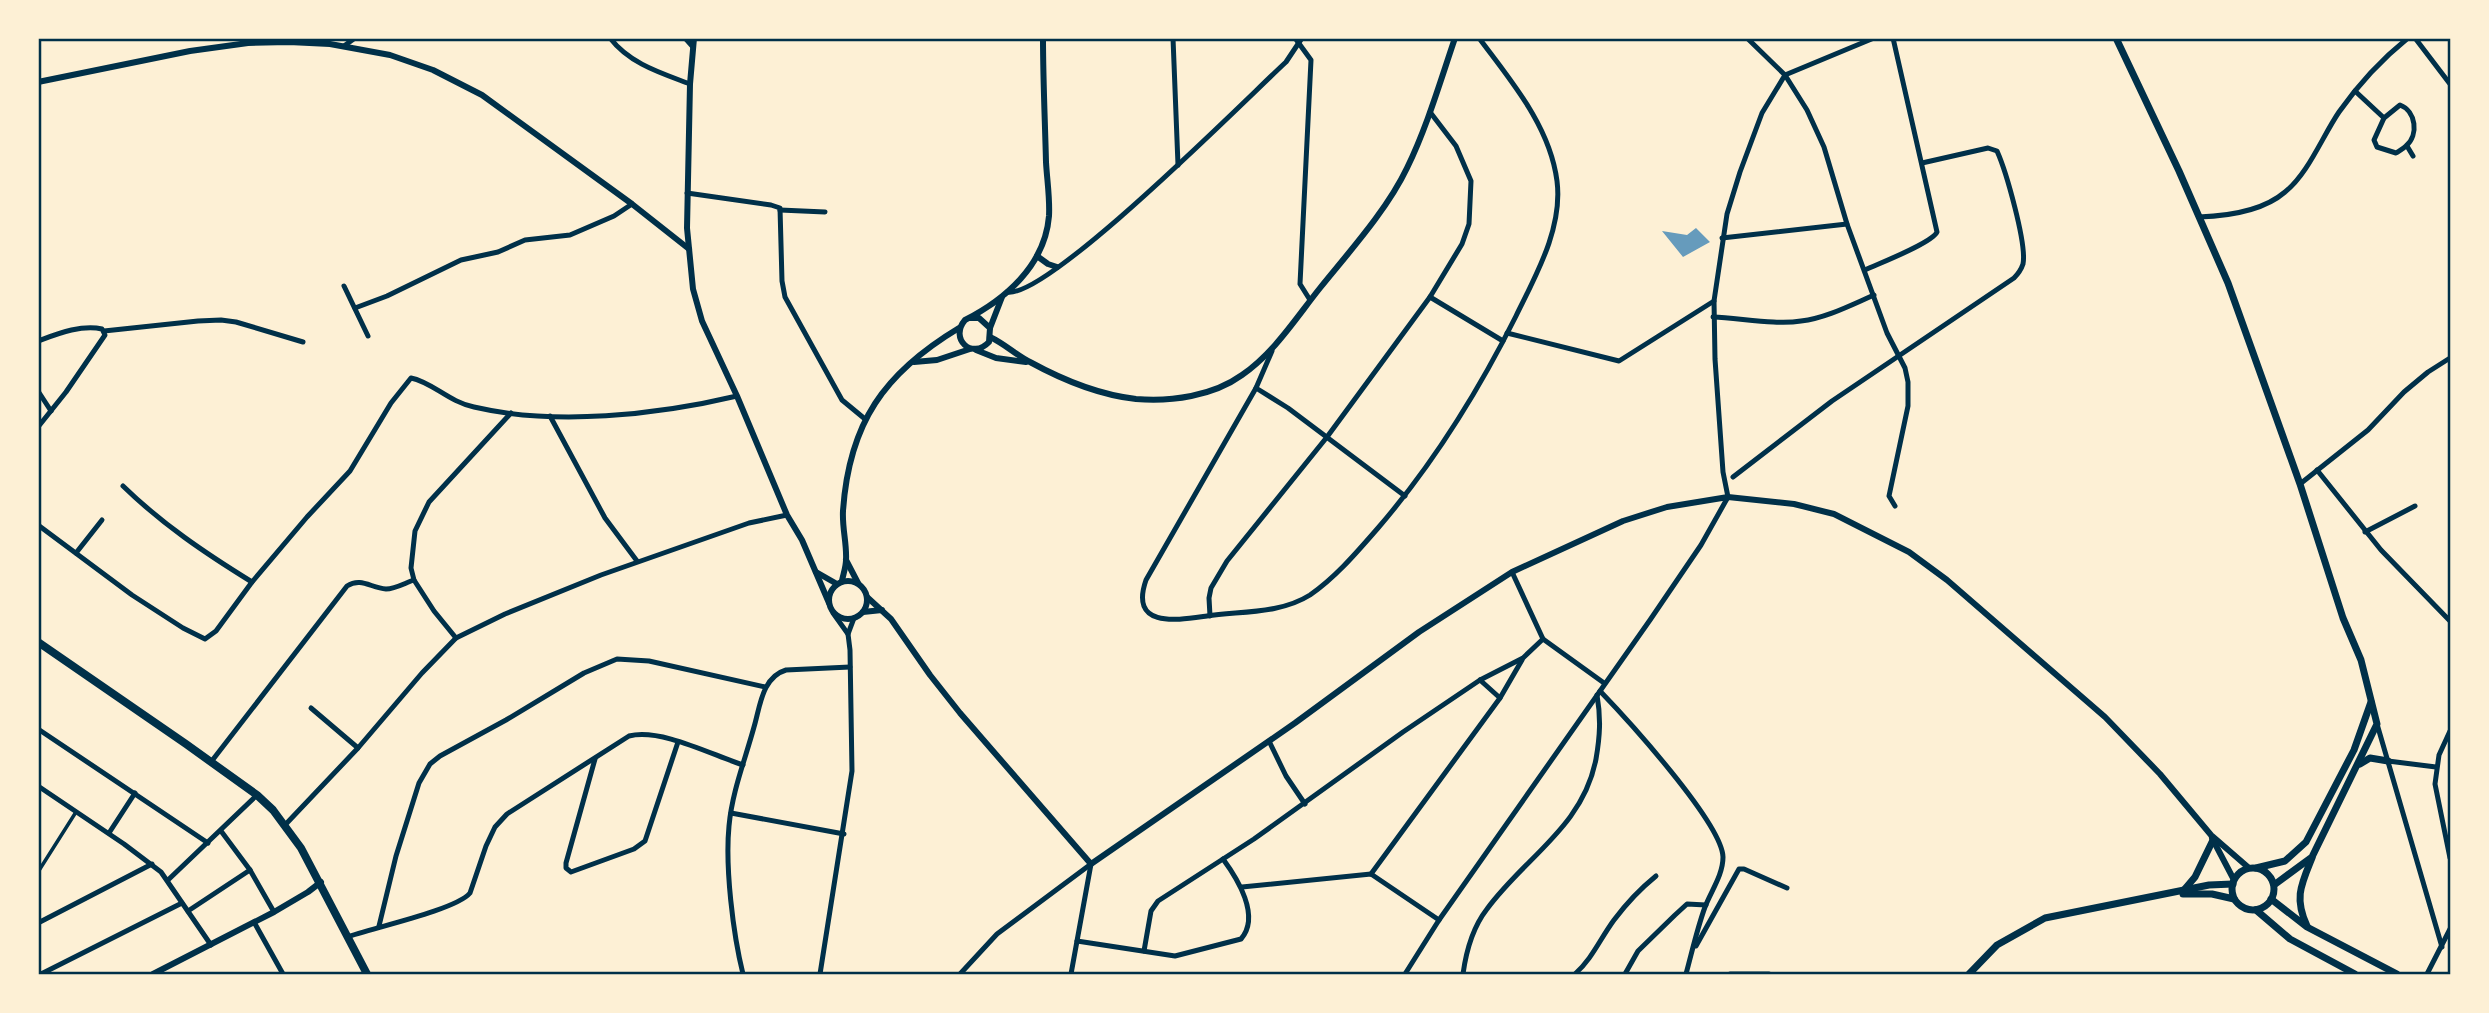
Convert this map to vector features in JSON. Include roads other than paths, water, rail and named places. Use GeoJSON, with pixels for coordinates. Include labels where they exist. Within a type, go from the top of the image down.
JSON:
{"type":"FeatureCollection","features":[{"type":"Feature","properties":{"kind":"main road"},"geometry":{"type":"LineString","coordinates":[[2116,38],[2228,283],[2300,484],[2328,573],[2361,660],[2377,724],[2300,887],[2301,913],[2307,927]]}},
{"type":"Feature","properties":{"kind":"main road"},"geometry":{"type":"LineString","coordinates":[[38,642],[257,794],[285,825],[301,848],[367,975]]}},
{"type":"Feature","properties":{"kind":"main road"},"geometry":{"type":"LineString","coordinates":[[2234,899],[2233,882],[2239,874],[2252,868],[2285,861],[2306,842],[2354,750],[2371,702]]}},
{"type":"Feature","properties":{"kind":"main road"},"geometry":{"type":"LineString","coordinates":[[2357,766],[2370,758],[2388,761]]}},
{"type":"Feature","properties":{"kind":"main road"},"geometry":{"type":"LineString","coordinates":[[2184,890],[2195,877],[2212,837]]}},
{"type":"Feature","properties":{"kind":"main road"},"geometry":{"type":"LineString","coordinates":[[2274,886],[2312,857]]}},
{"type":"Feature","properties":{"kind":"main road"},"geometry":{"type":"LineString","coordinates":[[1969,975],[1997,945],[2045,918],[2173,894],[2202,893],[2234,899],[2243,908],[2262,908],[2272,899],[2274,886],[2270,876],[2252,868]]}},
{"type":"Feature","properties":{"kind":"main road"},"geometry":{"type":"LineString","coordinates":[[2173,894],[2233,882]]}},
{"type":"Feature","properties":{"kind":"main road"},"geometry":{"type":"LineString","coordinates":[[2272,899],[2307,927],[2397,975]]}},
{"type":"Feature","properties":{"kind":"main road"},"geometry":{"type":"LineString","coordinates":[[2256,910],[2290,939],[2355,975]]}},
{"type":"Feature","properties":{"kind":"street"},"geometry":{"type":"LineString","coordinates":[[344,46],[355,38]]}},
{"type":"Feature","properties":{"kind":"street"},"geometry":{"type":"LineString","coordinates":[[610,38],[630,57],[649,69],[690,84]]}},
{"type":"Feature","properties":{"kind":"street"},"geometry":{"type":"LineString","coordinates":[[685,38],[693,47]]}},
{"type":"Feature","properties":{"kind":"street"},"geometry":{"type":"LineString","coordinates":[[694,38],[687,193],[693,289],[698,307],[787,515],[802,540],[833,613],[848,634]]}},
{"type":"Feature","properties":{"kind":"street"},"geometry":{"type":"LineString","coordinates":[[829,603],[830,592],[839,583],[846,560],[843,515],[848,467],[865,419],[881,394],[923,352],[1005,294],[1027,274],[1045,235],[1049,204],[1043,93],[1044,38]]}},
{"type":"Feature","properties":{"kind":"street"},"geometry":{"type":"LineString","coordinates":[[1173,38],[1178,165]]}},
{"type":"Feature","properties":{"kind":"street"},"geometry":{"type":"LineString","coordinates":[[990,337],[1004,343],[1031,363],[1080,384],[1119,396],[1160,400],[1202,394],[1242,375],[1272,349],[1360,237],[1402,178],[1430,112],[1455,38]]}},
{"type":"Feature","properties":{"kind":"street"},"geometry":{"type":"LineString","coordinates":[[1272,349],[1256,388],[1146,580],[1142,600],[1148,610],[1161,620],[1179,621],[1276,608],[1309,595],[1353,556],[1405,496],[1456,426],[1503,341],[1552,233],[1556,215],[1557,181],[1550,151],[1539,125],[1479,38]]}},
{"type":"Feature","properties":{"kind":"street"},"geometry":{"type":"LineString","coordinates":[[1747,38],[1785,75],[1807,110],[1824,147],[1847,224],[1898,357],[1905,368],[1908,406],[1889,496],[1895,506]]}},
{"type":"Feature","properties":{"kind":"street"},"geometry":{"type":"LineString","coordinates":[[1865,270],[1925,244],[1936,236],[1936,219],[1893,38]]}},
{"type":"Feature","properties":{"kind":"street"},"geometry":{"type":"LineString","coordinates":[[2199,217],[2228,215],[2255,207],[2284,193],[2296,182],[2355,91],[2408,38]]}},
{"type":"Feature","properties":{"kind":"street"},"geometry":{"type":"LineString","coordinates":[[2415,38],[2451,83]]}},
{"type":"Feature","properties":{"kind":"street"},"geometry":{"type":"LineString","coordinates":[[1405,975],[1439,920],[1650,620],[1728,497],[1723,471],[1713,317],[1722,238],[1731,196],[1769,100],[1785,75],[1873,39]]}},
{"type":"Feature","properties":{"kind":"street"},"geometry":{"type":"LineString","coordinates":[[1005,294],[1021,291],[1109,228],[1286,62],[1299,40],[1311,60],[1300,284],[1310,300]]}},
{"type":"Feature","properties":{"kind":"street"},"geometry":{"type":"LineString","coordinates":[[38,82],[234,44],[289,42],[344,46],[406,60],[465,85],[500,107],[689,249]]}},
{"type":"Feature","properties":{"kind":"street"},"geometry":{"type":"LineString","coordinates":[[2355,91],[2384,118]]}},
{"type":"Feature","properties":{"kind":"street"},"geometry":{"type":"LineString","coordinates":[[2400,105],[2409,109],[2412,115],[2413,130],[2407,146],[2396,153],[2377,148],[2374,140],[2384,118],[2400,105]]}},
{"type":"Feature","properties":{"kind":"street"},"geometry":{"type":"LineString","coordinates":[[1210,616],[1209,598],[1212,588],[1227,561],[1327,437],[1430,297],[1462,244],[1469,224],[1472,191],[1469,172],[1456,146],[1430,112]]}},
{"type":"Feature","properties":{"kind":"street"},"geometry":{"type":"LineString","coordinates":[[2407,146],[2413,156]]}},
{"type":"Feature","properties":{"kind":"street"},"geometry":{"type":"LineString","coordinates":[[1733,477],[1832,401],[2014,278],[2023,264],[2012,198],[1997,152],[1989,148],[1922,163]]}},
{"type":"Feature","properties":{"kind":"street"},"geometry":{"type":"LineString","coordinates":[[687,193],[771,205],[780,210],[825,212]]}},
{"type":"Feature","properties":{"kind":"street"},"geometry":{"type":"LineString","coordinates":[[355,308],[384,298],[461,260],[498,252],[525,240],[570,235],[614,216],[632,204]]}},
{"type":"Feature","properties":{"kind":"street"},"geometry":{"type":"LineString","coordinates":[[780,210],[785,297],[842,400],[865,419]]}},
{"type":"Feature","properties":{"kind":"street"},"geometry":{"type":"LineString","coordinates":[[1722,238],[1847,224]]}},
{"type":"Feature","properties":{"kind":"street"},"geometry":{"type":"LineString","coordinates":[[1037,256],[1057,267]]}},
{"type":"Feature","properties":{"kind":"street"},"geometry":{"type":"LineString","coordinates":[[344,286],[368,336]]}},
{"type":"Feature","properties":{"kind":"street"},"geometry":{"type":"LineString","coordinates":[[914,362],[937,360],[985,346],[1005,294]]}},
{"type":"Feature","properties":{"kind":"street"},"geometry":{"type":"LineString","coordinates":[[1713,317],[1804,321],[1874,295]]}},
{"type":"Feature","properties":{"kind":"street"},"geometry":{"type":"LineString","coordinates":[[1430,297],[1503,341]]}},
{"type":"Feature","properties":{"kind":"street"},"geometry":{"type":"LineString","coordinates":[[1507,333],[1619,361],[1714,301]]}},
{"type":"Feature","properties":{"kind":"street"},"geometry":{"type":"LineString","coordinates":[[970,318],[979,318],[990,328]]}},
{"type":"Feature","properties":{"kind":"street"},"geometry":{"type":"LineString","coordinates":[[38,341],[65,332],[91,328],[104,331],[221,320],[303,342]]}},
{"type":"Feature","properties":{"kind":"street"},"geometry":{"type":"LineString","coordinates":[[959,328],[962,343],[972,349],[996,358],[1031,363]]}},
{"type":"Feature","properties":{"kind":"street"},"geometry":{"type":"LineString","coordinates":[[38,427],[103,340],[104,331]]}},
{"type":"Feature","properties":{"kind":"street"},"geometry":{"type":"LineString","coordinates":[[2300,484],[2368,430],[2404,392],[2428,372],[2451,358]]}},
{"type":"Feature","properties":{"kind":"street"},"geometry":{"type":"LineString","coordinates":[[38,525],[132,595],[205,639],[216,632],[252,582],[350,471],[408,379],[419,379],[450,399],[465,405],[550,416],[664,410],[737,396]]}},
{"type":"Feature","properties":{"kind":"street"},"geometry":{"type":"LineString","coordinates":[[1256,388],[1405,496]]}},
{"type":"Feature","properties":{"kind":"street"},"geometry":{"type":"LineString","coordinates":[[38,391],[51,411]]}},
{"type":"Feature","properties":{"kind":"street"},"geometry":{"type":"LineString","coordinates":[[456,638],[433,611],[414,580],[411,568],[412,542],[424,509],[511,413]]}},
{"type":"Feature","properties":{"kind":"street"},"geometry":{"type":"LineString","coordinates":[[550,416],[597,503],[637,561]]}},
{"type":"Feature","properties":{"kind":"street"},"geometry":{"type":"LineString","coordinates":[[2317,470],[2365,532],[2451,621]]}},
{"type":"Feature","properties":{"kind":"street"},"geometry":{"type":"LineString","coordinates":[[122,486],[175,532],[252,582]]}},
{"type":"Feature","properties":{"kind":"street"},"geometry":{"type":"LineString","coordinates":[[960,975],[997,934],[1091,864],[1269,741],[1419,632],[1512,572],[1623,521],[1667,507],[1728,497],[1794,503],[1834,514],[1879,535],[1918,559],[1958,588],[2105,717],[2160,774],[2212,837],[2252,868]]}},
{"type":"Feature","properties":{"kind":"street"},"geometry":{"type":"LineString","coordinates":[[2365,532],[2415,506]]}},
{"type":"Feature","properties":{"kind":"street"},"geometry":{"type":"LineString","coordinates":[[285,825],[456,638],[505,614],[637,561],[749,523],[787,515]]}},
{"type":"Feature","properties":{"kind":"street"},"geometry":{"type":"LineString","coordinates":[[76,553],[102,520]]}},
{"type":"Feature","properties":{"kind":"street"},"geometry":{"type":"LineString","coordinates":[[846,560],[867,597],[883,610],[960,713],[1091,864]]}},
{"type":"Feature","properties":{"kind":"street"},"geometry":{"type":"LineString","coordinates":[[815,571],[839,583],[858,583]]}},
{"type":"Feature","properties":{"kind":"street"},"geometry":{"type":"LineString","coordinates":[[1512,572],[1543,639],[1604,682]]}},
{"type":"Feature","properties":{"kind":"street"},"geometry":{"type":"LineString","coordinates":[[211,762],[346,586],[358,581],[384,589],[414,580]]}},
{"type":"Feature","properties":{"kind":"street"},"geometry":{"type":"LineString","coordinates":[[863,612],[867,597]]}},
{"type":"Feature","properties":{"kind":"street"},"geometry":{"type":"LineString","coordinates":[[833,613],[843,619],[854,618],[863,612],[883,610]]}},
{"type":"Feature","properties":{"kind":"street"},"geometry":{"type":"LineString","coordinates":[[820,975],[852,771],[848,634],[854,618]]}},
{"type":"Feature","properties":{"kind":"street"},"geometry":{"type":"LineString","coordinates":[[1144,951],[1150,915],[1155,903],[1305,804],[1480,680],[1523,658],[1543,639]]}},
{"type":"Feature","properties":{"kind":"street"},"geometry":{"type":"LineString","coordinates":[[1371,874],[1500,698],[1523,658]]}},
{"type":"Feature","properties":{"kind":"street"},"geometry":{"type":"LineString","coordinates":[[379,926],[396,856],[419,783],[430,764],[440,756],[584,673],[617,659],[649,661],[765,687]]}},
{"type":"Feature","properties":{"kind":"street"},"geometry":{"type":"LineString","coordinates":[[743,975],[729,868],[731,813],[765,687],[776,674],[786,670],[850,667]]}},
{"type":"Feature","properties":{"kind":"street"},"geometry":{"type":"LineString","coordinates":[[1480,680],[1500,698]]}},
{"type":"Feature","properties":{"kind":"street"},"geometry":{"type":"LineString","coordinates":[[1598,693],[1637,730],[1717,835],[1722,846],[1723,860],[1706,905],[1686,975]]}},
{"type":"Feature","properties":{"kind":"street"},"geometry":{"type":"LineString","coordinates":[[1463,975],[1470,944],[1485,911],[1513,878],[1552,841],[1580,804],[1592,778],[1600,739],[1598,693]]}},
{"type":"Feature","properties":{"kind":"street"},"geometry":{"type":"LineString","coordinates":[[312,708],[358,748]]}},
{"type":"Feature","properties":{"kind":"street"},"geometry":{"type":"LineString","coordinates":[[2377,724],[2442,947]]}},
{"type":"Feature","properties":{"kind":"street"},"geometry":{"type":"LineString","coordinates":[[39,731],[208,843]]}},
{"type":"Feature","properties":{"kind":"street"},"geometry":{"type":"LineString","coordinates":[[2451,731],[2436,767],[2436,795],[2451,858]]}},
{"type":"Feature","properties":{"kind":"street"},"geometry":{"type":"LineString","coordinates":[[346,937],[463,900],[470,893],[486,846],[500,820],[620,741],[636,734],[678,741],[743,765]]}},
{"type":"Feature","properties":{"kind":"street"},"geometry":{"type":"LineString","coordinates":[[595,759],[566,863],[566,868],[571,872],[635,849],[645,841],[678,741]]}},
{"type":"Feature","properties":{"kind":"street"},"geometry":{"type":"LineString","coordinates":[[1269,741],[1286,776],[1305,804]]}},
{"type":"Feature","properties":{"kind":"street"},"geometry":{"type":"LineString","coordinates":[[2388,761],[2436,767]]}},
{"type":"Feature","properties":{"kind":"street"},"geometry":{"type":"LineString","coordinates":[[40,789],[152,864],[168,880],[211,945]]}},
{"type":"Feature","properties":{"kind":"street"},"geometry":{"type":"LineString","coordinates":[[109,833],[135,793]]}},
{"type":"Feature","properties":{"kind":"street"},"geometry":{"type":"LineString","coordinates":[[168,880],[257,794]]}},
{"type":"Feature","properties":{"kind":"street"},"geometry":{"type":"LineString","coordinates":[[38,872],[76,811]]}},
{"type":"Feature","properties":{"kind":"street"},"geometry":{"type":"LineString","coordinates":[[731,813],[844,834]]}},
{"type":"Feature","properties":{"kind":"street"},"geometry":{"type":"LineString","coordinates":[[221,831],[250,870],[274,912]]}},
{"type":"Feature","properties":{"kind":"street"},"geometry":{"type":"LineString","coordinates":[[2212,837],[2233,882]]}},
{"type":"Feature","properties":{"kind":"street"},"geometry":{"type":"LineString","coordinates":[[1077,942],[1180,956],[1241,939],[1248,924],[1242,887],[1223,859]]}},
{"type":"Feature","properties":{"kind":"street"},"geometry":{"type":"LineString","coordinates":[[38,923],[152,864]]}},
{"type":"Feature","properties":{"kind":"street"},"geometry":{"type":"LineString","coordinates":[[1071,975],[1091,864]]}},
{"type":"Feature","properties":{"kind":"street"},"geometry":{"type":"LineString","coordinates":[[1692,955],[1739,869],[1787,888]]}},
{"type":"Feature","properties":{"kind":"street"},"geometry":{"type":"LineString","coordinates":[[188,911],[250,870]]}},
{"type":"Feature","properties":{"kind":"street"},"geometry":{"type":"LineString","coordinates":[[1242,887],[1371,874],[1439,920]]}},
{"type":"Feature","properties":{"kind":"street"},"geometry":{"type":"LineString","coordinates":[[1575,975],[1594,952],[1613,921],[1639,890],[1656,876]]}},
{"type":"Feature","properties":{"kind":"street"},"geometry":{"type":"LineString","coordinates":[[153,975],[274,912],[321,882]]}},
{"type":"Feature","properties":{"kind":"street"},"geometry":{"type":"LineString","coordinates":[[38,967],[42,974],[182,903]]}},
{"type":"Feature","properties":{"kind":"street"},"geometry":{"type":"LineString","coordinates":[[1625,975],[1638,951],[1687,904],[1706,905]]}},
{"type":"Feature","properties":{"kind":"street"},"geometry":{"type":"LineString","coordinates":[[254,922],[283,975]]}},
{"type":"Feature","properties":{"kind":"street"},"geometry":{"type":"LineString","coordinates":[[2427,975],[2451,929]]}},
{"type":"Feature","properties":{"kind":"street"},"geometry":{"type":"LineString","coordinates":[[1730,975],[1769,975]]}},
{"type":"Feature","properties":{"kind":"water"},"geometry":{"type":"Polygon","coordinates":[[[1696,228],[1710,242],[1683,257],[1662,231],[1687,235],[1696,228]]]}}]}
